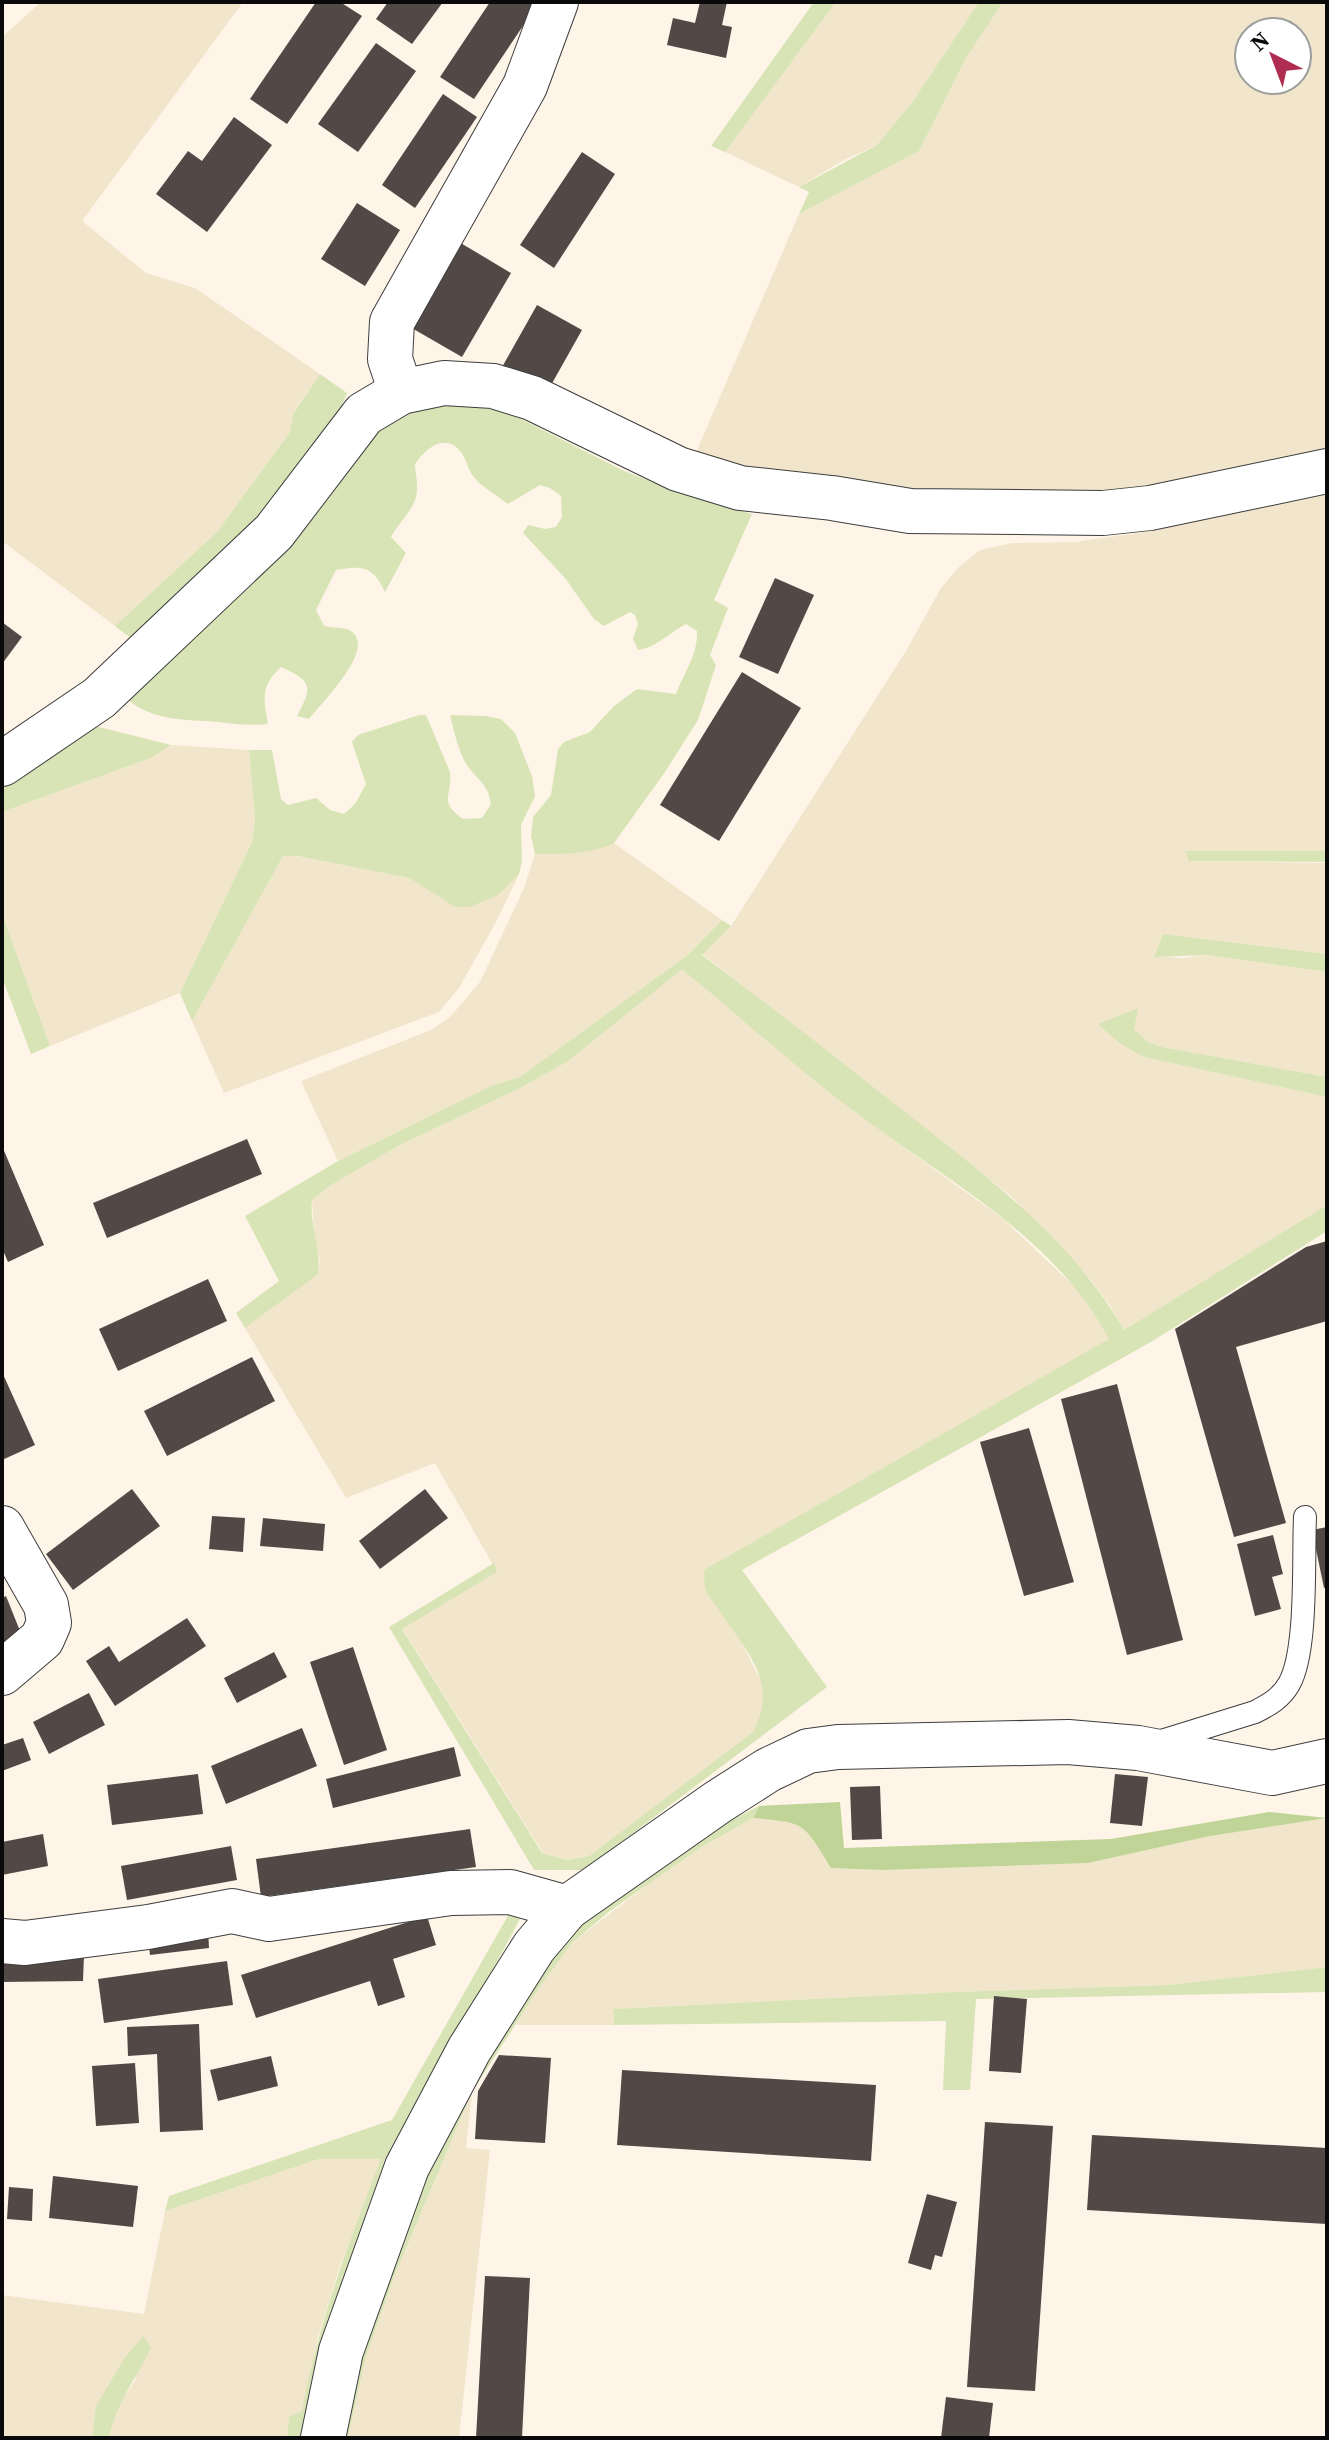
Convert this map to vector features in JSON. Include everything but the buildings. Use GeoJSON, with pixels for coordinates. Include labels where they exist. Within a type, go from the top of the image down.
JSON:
{"type":"FeatureCollection","features":[{"type":"Feature","properties":{"kind":"street"},"geometry":{"type":"LineString","coordinates":[[401,392],[390,359],[392,322],[525,86],[556,2]]}},
{"type":"Feature","properties":{"kind":"street"},"geometry":{"type":"LineString","coordinates":[[2,764],[99,698],[274,532],[364,414],[401,392],[444,383],[493,386],[532,398],[678,469],[740,488],[832,498],[910,511],[1119,511],[1150,508],[1327,471]]}},
{"type":"Feature","properties":{"kind":"street"},"geometry":{"type":"LineString","coordinates":[[2,1528],[46,1605],[49,1623],[42,1639],[2,1673]]}},
{"type":"Feature","properties":{"kind":"street"},"geometry":{"type":"LineString","coordinates":[[323,2438],[341,2351],[407,2167],[462,2063],[508,1987],[534,1947],[567,1908],[718,1802],[768,1770],[808,1751],[838,1747],[1068,1742],[1138,1748],[1272,1773],[1327,1761]]}},
{"type":"Feature","properties":{"kind":"street"},"geometry":{"type":"LineString","coordinates":[[2,1941],[25,1943],[148,1927],[232,1911],[269,1919],[451,1893],[510,1892],[567,1908]]}},
{"type":"Feature","properties":{"kind":"lane"},"geometry":{"type":"LineString","coordinates":[[1138,1748],[1255,1712],[1271,1705],[1289,1684],[1300,1653],[1305,1517]]}},
{"type":"Feature","properties":{"kind":"shaded area"},"geometry":{"type":"Polygon","coordinates":[[[41,2],[243,2],[82,221],[146,273],[195,288],[320,374],[293,413],[290,432],[217,532],[115,626],[2,541],[2,37],[41,2]]]}},
{"type":"Feature","properties":{"kind":"shaded area"},"geometry":{"type":"Polygon","coordinates":[[[836,2],[979,2],[911,104],[877,145],[842,161],[799,187],[725,152],[836,2]]]}},
{"type":"Feature","properties":{"kind":"shaded area"},"geometry":{"type":"Polygon","coordinates":[[[1003,2],[1327,2],[1327,463],[1043,506],[691,464],[799,214],[919,151],[966,58],[1003,2]]]}},
{"type":"Feature","properties":{"kind":"shaded area"},"geometry":{"type":"Polygon","coordinates":[[[1327,487],[1327,851],[1187,851],[1188,861],[1327,863],[1327,954],[1163,934],[1154,956],[1183,958],[1207,955],[1327,972],[1327,1077],[1148,1042],[1133,1029],[1137,1008],[1099,1024],[1144,1057],[1327,1097],[1327,1205],[1124,1330],[1091,1280],[1012,1197],[702,954],[731,926],[906,651],[941,588],[959,567],[980,550],[1012,543],[1074,542],[1146,532],[1248,510],[1327,487]]]}},
{"type":"Feature","properties":{"kind":"shaded area"},"geometry":{"type":"Polygon","coordinates":[[[171,745],[249,750],[255,819],[252,842],[180,993],[50,1046],[2,914],[2,812],[151,758],[171,745]]]}},
{"type":"Feature","properties":{"kind":"shaded area"},"geometry":{"type":"Polygon","coordinates":[[[614,843],[722,920],[689,954],[520,1077],[491,1086],[338,1161],[301,1081],[431,1030],[450,1017],[480,982],[524,888],[535,854],[589,851],[614,843]]]}},
{"type":"Feature","properties":{"kind":"shaded area"},"geometry":{"type":"Polygon","coordinates":[[[283,856],[409,878],[455,907],[470,907],[497,895],[519,874],[459,988],[439,1012],[224,1093],[192,1021],[283,856]]]}},
{"type":"Feature","properties":{"kind":"shaded area"},"geometry":{"type":"Polygon","coordinates":[[[682,968],[851,1109],[1003,1219],[1081,1293],[1110,1339],[705,1570],[762,1683],[765,1698],[761,1717],[753,1732],[589,1856],[567,1860],[543,1853],[402,1628],[497,1572],[435,1463],[346,1498],[245,1328],[318,1273],[320,1261],[314,1235],[312,1200],[331,1185],[400,1145],[567,1062],[682,968]]]}},
{"type":"Feature","properties":{"kind":"shaded area"},"geometry":{"type":"Polygon","coordinates":[[[753,1818],[796,1822],[812,1836],[831,1868],[882,1870],[1088,1863],[1210,1836],[1327,1818],[1327,1967],[1168,1985],[613,2009],[614,2025],[516,2025],[541,1984],[573,1942],[659,1876],[753,1818]]]}},
{"type":"Feature","properties":{"kind":"shaded area"},"geometry":{"type":"Polygon","coordinates":[[[472,2092],[466,2148],[490,2150],[459,2438],[348,2438],[365,2360],[394,2277],[472,2092]]]}},
{"type":"Feature","properties":{"kind":"shaded area"},"geometry":{"type":"Polygon","coordinates":[[[382,2158],[338,2272],[318,2337],[302,2411],[289,2417],[287,2438],[109,2438],[113,2415],[138,2376],[96,2406],[92,2438],[2,2438],[2,2295],[144,2314],[165,2211],[319,2159],[382,2158]]]}},
{"type":"Feature","properties":{"kind":"green space"},"geometry":{"type":"Polygon","coordinates":[[[814,2],[836,2],[725,152],[711,146],[814,2]]]}},
{"type":"Feature","properties":{"kind":"green space"},"geometry":{"type":"Polygon","coordinates":[[[979,2],[1003,2],[966,58],[919,151],[799,214],[809,192],[799,187],[877,145],[911,104],[979,2]]]}},
{"type":"Feature","properties":{"kind":"green space"},"geometry":{"type":"Polygon","coordinates":[[[320,374],[347,393],[333,427],[313,462],[136,642],[115,626],[217,532],[290,432],[293,414],[320,374]]]}},
{"type":"Feature","properties":{"kind":"green space"},"geometry":{"type":"Polygon","coordinates":[[[458,403],[509,413],[624,471],[678,492],[752,514],[714,600],[728,608],[710,655],[716,665],[698,720],[614,843],[605,847],[575,853],[535,854],[531,836],[533,817],[551,795],[558,749],[564,742],[590,732],[614,706],[637,689],[676,694],[693,656],[697,631],[686,624],[657,643],[638,650],[633,639],[638,624],[635,615],[630,612],[604,626],[594,619],[565,578],[523,533],[528,525],[545,529],[556,527],[562,517],[561,496],[540,485],[508,504],[476,480],[461,452],[449,443],[436,444],[415,464],[416,497],[391,537],[406,553],[385,592],[376,577],[366,569],[336,570],[316,610],[324,626],[349,630],[357,638],[358,648],[345,674],[309,719],[297,716],[306,698],[307,686],[299,676],[281,667],[265,692],[268,724],[171,718],[149,712],[128,700],[360,437],[419,407],[458,403]]]}},
{"type":"Feature","properties":{"kind":"green space"},"geometry":{"type":"Polygon","coordinates":[[[426,715],[450,772],[450,807],[463,819],[482,818],[491,804],[484,785],[464,760],[450,715],[501,719],[515,733],[532,776],[535,796],[521,825],[522,861],[519,874],[498,895],[470,907],[455,907],[409,878],[297,856],[283,856],[192,1021],[180,993],[252,842],[255,819],[249,750],[272,750],[281,799],[288,805],[316,798],[330,810],[344,814],[355,804],[366,784],[352,742],[358,735],[426,715]]]}},
{"type":"Feature","properties":{"kind":"green space"},"geometry":{"type":"Polygon","coordinates":[[[87,724],[171,745],[151,758],[2,812],[2,775],[87,724]]]}},
{"type":"Feature","properties":{"kind":"green space"},"geometry":{"type":"Polygon","coordinates":[[[1186,851],[1327,851],[1327,862],[1188,861],[1186,851]]]}},
{"type":"Feature","properties":{"kind":"green space"},"geometry":{"type":"Polygon","coordinates":[[[2,914],[50,1046],[31,1054],[2,977],[2,914]]]}},
{"type":"Feature","properties":{"kind":"green space"},"geometry":{"type":"Polygon","coordinates":[[[722,920],[731,926],[702,955],[996,1185],[1079,1267],[1124,1330],[1327,1205],[1327,1231],[1151,1342],[742,1570],[827,1687],[584,1870],[534,1870],[389,1627],[494,1563],[497,1572],[402,1629],[542,1853],[567,1860],[589,1856],[753,1732],[763,1698],[761,1683],[740,1639],[706,1592],[704,1570],[1109,1339],[1086,1302],[1027,1239],[994,1211],[829,1092],[682,969],[567,1062],[400,1145],[331,1185],[312,1200],[318,1274],[245,1328],[236,1313],[279,1281],[245,1216],[338,1161],[491,1086],[520,1077],[689,954],[722,920]]]}},
{"type":"Feature","properties":{"kind":"green space"},"geometry":{"type":"Polygon","coordinates":[[[1163,934],[1327,954],[1327,972],[1207,955],[1154,957],[1163,934]]]}},
{"type":"Feature","properties":{"kind":"green space"},"geometry":{"type":"Polygon","coordinates":[[[1138,1008],[1134,1029],[1148,1042],[1327,1077],[1327,1097],[1144,1057],[1121,1044],[1098,1024],[1138,1008]]]}},
{"type":"Feature","properties":{"kind":"green space"},"geometry":{"type":"Polygon","coordinates":[[[840,1802],[844,1848],[1111,1839],[1269,1812],[1327,1818],[1210,1836],[1088,1863],[882,1870],[831,1868],[808,1833],[801,1828],[784,1821],[753,1818],[759,1806],[840,1802]]]}},
{"type":"Feature","properties":{"kind":"green space"},"geometry":{"type":"Polygon","coordinates":[[[759,1806],[753,1818],[700,1848],[610,1911],[573,1942],[541,1985],[472,2092],[394,2277],[365,2360],[348,2438],[339,2438],[344,2409],[433,2154],[534,1981],[592,1912],[718,1827],[759,1806]]]}},
{"type":"Feature","properties":{"kind":"green space"},"geometry":{"type":"Polygon","coordinates":[[[510,1912],[523,1913],[449,2053],[307,2438],[287,2438],[289,2417],[302,2411],[326,2314],[381,2159],[319,2159],[165,2211],[169,2196],[392,2120],[510,1912]]]}},
{"type":"Feature","properties":{"kind":"green space"},"geometry":{"type":"Polygon","coordinates":[[[1327,1967],[1327,1992],[976,1999],[970,2090],[943,2090],[946,2021],[614,2025],[613,2009],[1168,1985],[1327,1967]]]}},
{"type":"Feature","properties":{"kind":"green space"},"geometry":{"type":"Polygon","coordinates":[[[143,2336],[151,2347],[121,2403],[109,2438],[92,2438],[96,2406],[124,2359],[143,2336]]]}}]}
